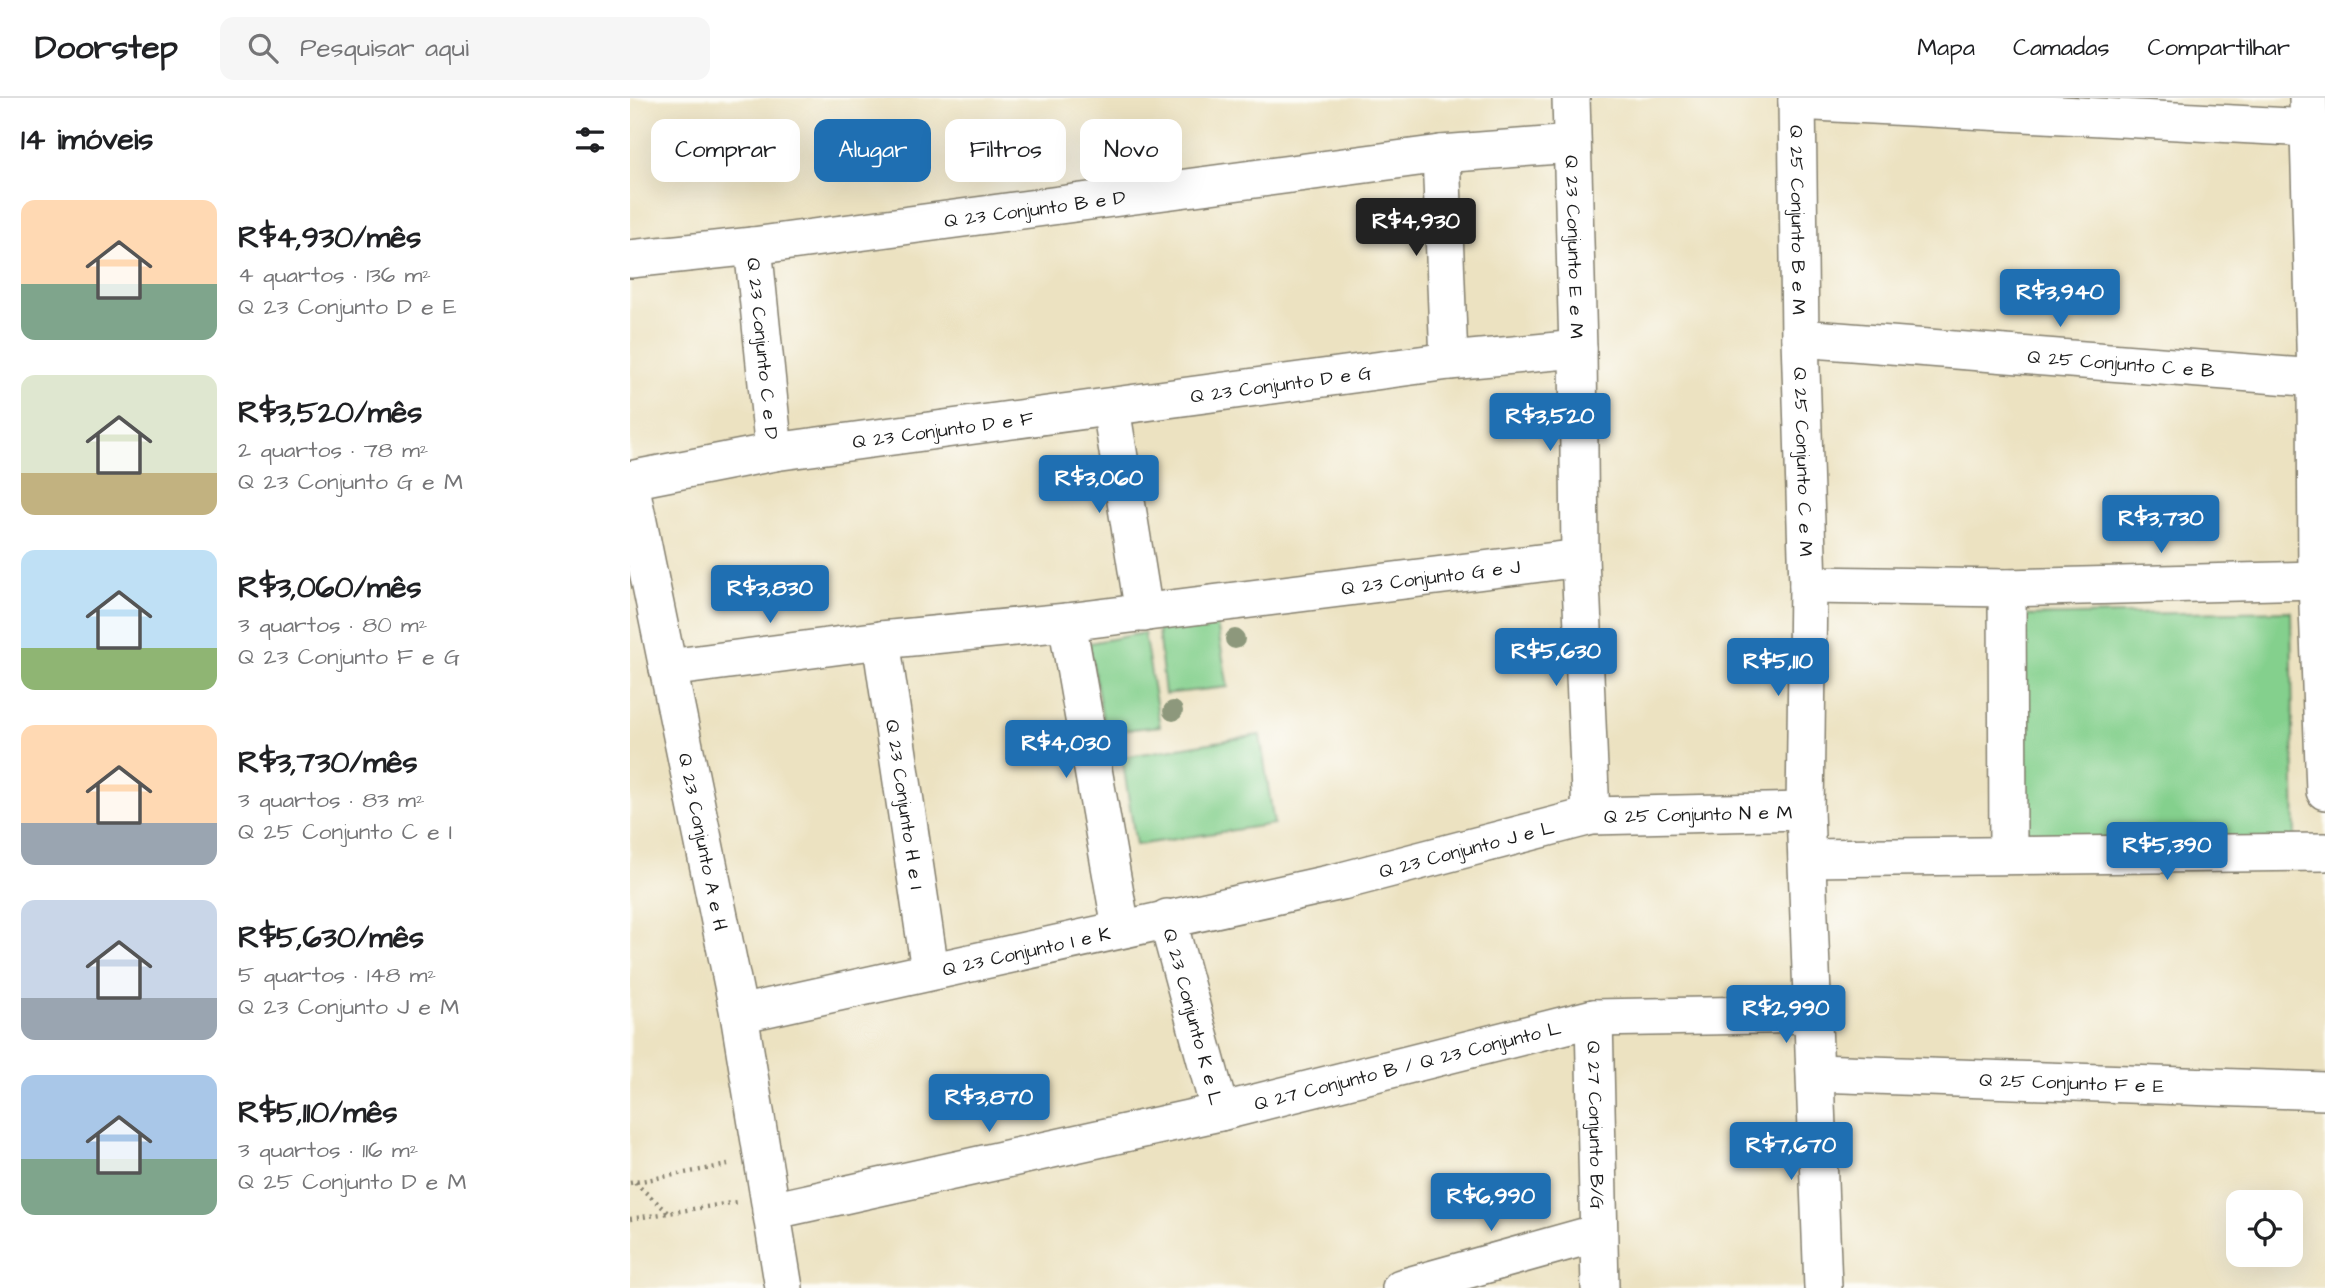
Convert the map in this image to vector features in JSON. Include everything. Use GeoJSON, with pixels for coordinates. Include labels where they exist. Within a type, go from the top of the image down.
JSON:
{"type":"FeatureCollection","features":[{"type":"Feature","properties":{"kind":"street","name":"Q 23 Conjunto E e M"},"geometry":{"type":"LineString","coordinates":[[1571,98],[1580,558],[1591,816]]}},
{"type":"Feature","properties":{"kind":"street"},"geometry":{"type":"LineString","coordinates":[[1797,99],[2309,113],[2316,378],[2317,580],[2323,677],[2325,791]]}},
{"type":"Feature","properties":{"kind":"street","name":"Q 25 Conjunto B e M"},"geometry":{"type":"LineString","coordinates":[[1797,99],[1800,338]]}},
{"type":"Feature","properties":{"kind":"street","name":"Q 23 Conjunto B e D"},"geometry":{"type":"LineString","coordinates":[[630,259],[753,246],[1441,154],[1572,144]]}},
{"type":"Feature","properties":{"kind":"street"},"geometry":{"type":"LineString","coordinates":[[1441,154],[1449,361]]}},
{"type":"Feature","properties":{"kind":"street","name":"Q 23 Conjunto C e D"},"geometry":{"type":"LineString","coordinates":[[753,246],[774,452]]}},
{"type":"Feature","properties":{"kind":"street","name":"Q 25 Conjunto C e B"},"geometry":{"type":"LineString","coordinates":[[1800,338],[2316,378]]}},
{"type":"Feature","properties":{"kind":"street","name":"Q 25 Conjunto C e M"},"geometry":{"type":"LineString","coordinates":[[1800,338],[1808,585],[1805,811],[1823,1288]]}},
{"type":"Feature","properties":{"kind":"street","name":"Q 23 Conjunto D e G"},"geometry":{"type":"LineString","coordinates":[[1111,408],[1449,361],[1578,349]]}},
{"type":"Feature","properties":{"kind":"street"},"geometry":{"type":"LineString","coordinates":[[1111,408],[1143,612]]}},
{"type":"Feature","properties":{"kind":"street","name":"Q 23 Conjunto D e F"},"geometry":{"type":"LineString","coordinates":[[630,481],[774,452],[1111,408]]}},
{"type":"Feature","properties":{"kind":"street","name":"Q 23 Conjunto A e H"},"geometry":{"type":"LineString","coordinates":[[630,481],[739,1013],[784,1288]]}},
{"type":"Feature","properties":{"kind":"street","name":"Q 23 Conjunto G e J"},"geometry":{"type":"LineString","coordinates":[[668,668],[881,640],[1067,622],[1580,558]]}},
{"type":"Feature","properties":{"kind":"street"},"geometry":{"type":"LineString","coordinates":[[1808,585],[2007,588],[2317,580]]}},
{"type":"Feature","properties":{"kind":"street"},"geometry":{"type":"LineString","coordinates":[[2007,588],[2008,855]]}},
{"type":"Feature","properties":{"kind":"street"},"geometry":{"type":"LineString","coordinates":[[1067,622],[1121,928]]}},
{"type":"Feature","properties":{"kind":"street","name":"Q 23 Conjunto H e I"},"geometry":{"type":"LineString","coordinates":[[881,640],[930,970]]}},
{"type":"Feature","properties":{"kind":"street","name":"Q 25 Conjunto N e M"},"geometry":{"type":"LineString","coordinates":[[1591,816],[1805,811]]}},
{"type":"Feature","properties":{"kind":"street","name":"Q 23 Conjunto J e L"},"geometry":{"type":"LineString","coordinates":[[1167,918],[1342,881],[1591,816]]}},
{"type":"Feature","properties":{"kind":"street"},"geometry":{"type":"LineString","coordinates":[[1807,858],[2325,852]]}},
{"type":"Feature","properties":{"kind":"street","name":"Q 23 Conjunto I e K"},"geometry":{"type":"LineString","coordinates":[[739,1013],[1167,918]]}},
{"type":"Feature","properties":{"kind":"street","name":"Q 23 Conjunto K e L"},"geometry":{"type":"LineString","coordinates":[[1167,918],[1220,1112]]}},
{"type":"Feature","properties":{"kind":"street","name":"Q 27 Conjunto B / Q 23 Conjunto L"},"geometry":{"type":"LineString","coordinates":[[767,1186],[1220,1112],[1594,1018],[1813,1014]]}},
{"type":"Feature","properties":{"kind":"street","name":"Q 27 Conjunto B/G"},"geometry":{"type":"LineString","coordinates":[[1594,1018],[1600,1288]]}},
{"type":"Feature","properties":{"kind":"street","name":"Q 25 Conjunto F e E"},"geometry":{"type":"LineString","coordinates":[[1816,1073],[2325,1091]]}},
{"type":"Feature","properties":{"kind":"street"},"geometry":{"type":"LineString","coordinates":[[1401,1288],[1598,1233]]}},
{"type":"Feature","properties":{"kind":"path"},"geometry":{"type":"LineString","coordinates":[[632,1182],[767,1186]]}},
{"type":"Feature","properties":{"kind":"path"},"geometry":{"type":"LineString","coordinates":[[632,1182],[669,1213]]}},
{"type":"Feature","properties":{"kind":"path"},"geometry":{"type":"LineString","coordinates":[[630,1219],[669,1213],[767,1186]]}},
{"type":"Feature","properties":{"kind":"green space"},"geometry":{"type":"Polygon","coordinates":[[[2291,611],[2295,840],[2023,845],[2019,616],[2291,611]]]}},
{"type":"Feature","properties":{"kind":"green space"},"geometry":{"type":"Polygon","coordinates":[[[1217,624],[1228,687],[1165,694],[1158,630],[1217,624]]]}},
{"type":"Feature","properties":{"kind":"green space"},"geometry":{"type":"Polygon","coordinates":[[[1144,633],[1160,726],[1105,732],[1089,643],[1144,633]]]}},
{"type":"Feature","properties":{"kind":"green space"},"geometry":{"type":"Polygon","coordinates":[[[1260,735],[1274,824],[1136,845],[1122,757],[1260,735]]]}}]}
